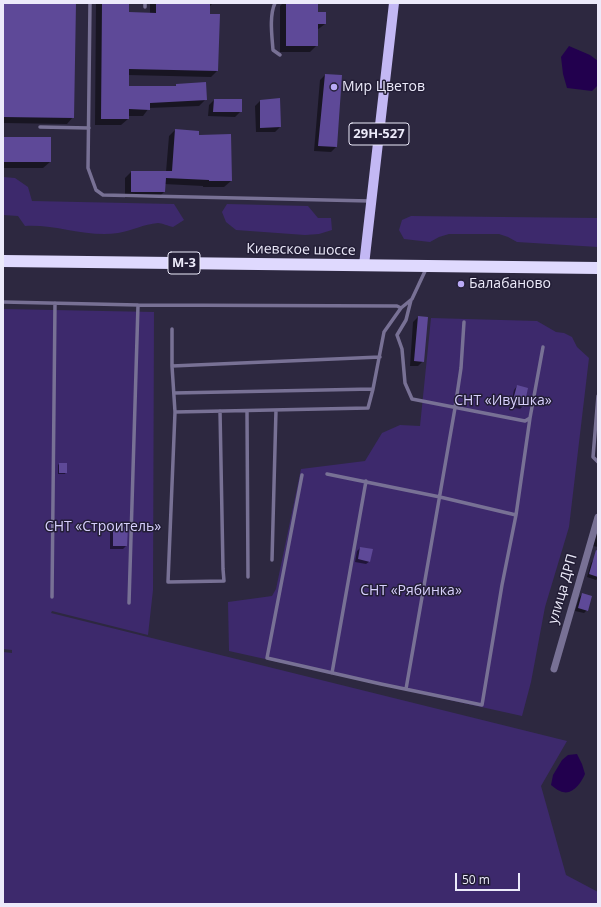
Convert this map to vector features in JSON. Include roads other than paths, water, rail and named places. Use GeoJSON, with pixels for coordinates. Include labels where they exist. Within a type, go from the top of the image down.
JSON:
{"type":"FeatureCollection","features":[{"type":"Feature","properties":{"kind":"highway","name":"Киевское шоссе"},"geometry":{"type":"LineString","coordinates":[[3,261],[598,268]]}},
{"type":"Feature","properties":{"kind":"main road","name":"29Н-527"},"geometry":{"type":"LineString","coordinates":[[364,265],[394,3]]}},
{"type":"Feature","properties":{"kind":"street","name":"улица ДРП"},"geometry":{"type":"LineString","coordinates":[[554,669],[598,517]]}},
{"type":"Feature","properties":{"kind":"lane"},"geometry":{"type":"LineString","coordinates":[[90,3],[88,168],[96,190],[103,195],[372,201]]}},
{"type":"Feature","properties":{"kind":"lane"},"geometry":{"type":"LineString","coordinates":[[275,3],[273,8],[273,50],[280,55]]}},
{"type":"Feature","properties":{"kind":"lane"},"geometry":{"type":"LineString","coordinates":[[40,127],[89,128]]}},
{"type":"Feature","properties":{"kind":"lane"},"geometry":{"type":"LineString","coordinates":[[428,266],[412,299],[406,320],[397,335],[402,349],[404,383],[412,398],[455,408],[525,421],[530,418]]}},
{"type":"Feature","properties":{"kind":"lane"},"geometry":{"type":"LineString","coordinates":[[175,412],[368,408],[380,357],[384,332],[401,308],[412,299]]}},
{"type":"Feature","properties":{"kind":"lane"},"geometry":{"type":"LineString","coordinates":[[3,302],[138,305],[397,306],[401,308]]}},
{"type":"Feature","properties":{"kind":"lane"},"geometry":{"type":"LineString","coordinates":[[52,597],[55,303]]}},
{"type":"Feature","properties":{"kind":"lane"},"geometry":{"type":"LineString","coordinates":[[130,602],[138,305]]}},
{"type":"Feature","properties":{"kind":"lane"},"geometry":{"type":"LineString","coordinates":[[406,689],[455,408],[461,368],[464,322]]}},
{"type":"Feature","properties":{"kind":"lane"},"geometry":{"type":"LineString","coordinates":[[172,329],[172,366],[175,412],[168,582],[224,581],[220,412]]}},
{"type":"Feature","properties":{"kind":"lane"},"geometry":{"type":"LineString","coordinates":[[302,475],[267,658],[406,689],[482,704],[502,585],[516,515],[530,418],[543,347]]}},
{"type":"Feature","properties":{"kind":"lane"},"geometry":{"type":"LineString","coordinates":[[172,366],[380,357]]}},
{"type":"Feature","properties":{"kind":"lane"},"geometry":{"type":"LineString","coordinates":[[174,392],[373,389]]}},
{"type":"Feature","properties":{"kind":"lane"},"geometry":{"type":"LineString","coordinates":[[598,396],[593,457],[598,462]]}},
{"type":"Feature","properties":{"kind":"lane"},"geometry":{"type":"LineString","coordinates":[[272,560],[276,410]]}},
{"type":"Feature","properties":{"kind":"lane"},"geometry":{"type":"LineString","coordinates":[[247,411],[248,578]]}},
{"type":"Feature","properties":{"kind":"lane"},"geometry":{"type":"LineString","coordinates":[[327,474],[440,497],[516,515]]}},
{"type":"Feature","properties":{"kind":"lane"},"geometry":{"type":"LineString","coordinates":[[332,673],[366,481]]}},
{"type":"Feature","properties":{"kind":"place","name":"Мир Цветов"},"geometry":{"type":"Point","coordinates":[334,87]}},
{"type":"Feature","properties":{"kind":"place","name":"Балабаново"},"geometry":{"type":"Point","coordinates":[461,284]}},
{"type":"Feature","properties":{"kind":"park label","name":"СНТ «Ивушка»"},"geometry":{"type":"Point","coordinates":[503,401]}},
{"type":"Feature","properties":{"kind":"park label","name":"СНТ «Строитель»"},"geometry":{"type":"Point","coordinates":[103,527]}},
{"type":"Feature","properties":{"kind":"park label","name":"СНТ «Рябинка»"},"geometry":{"type":"Point","coordinates":[411,591]}}]}
